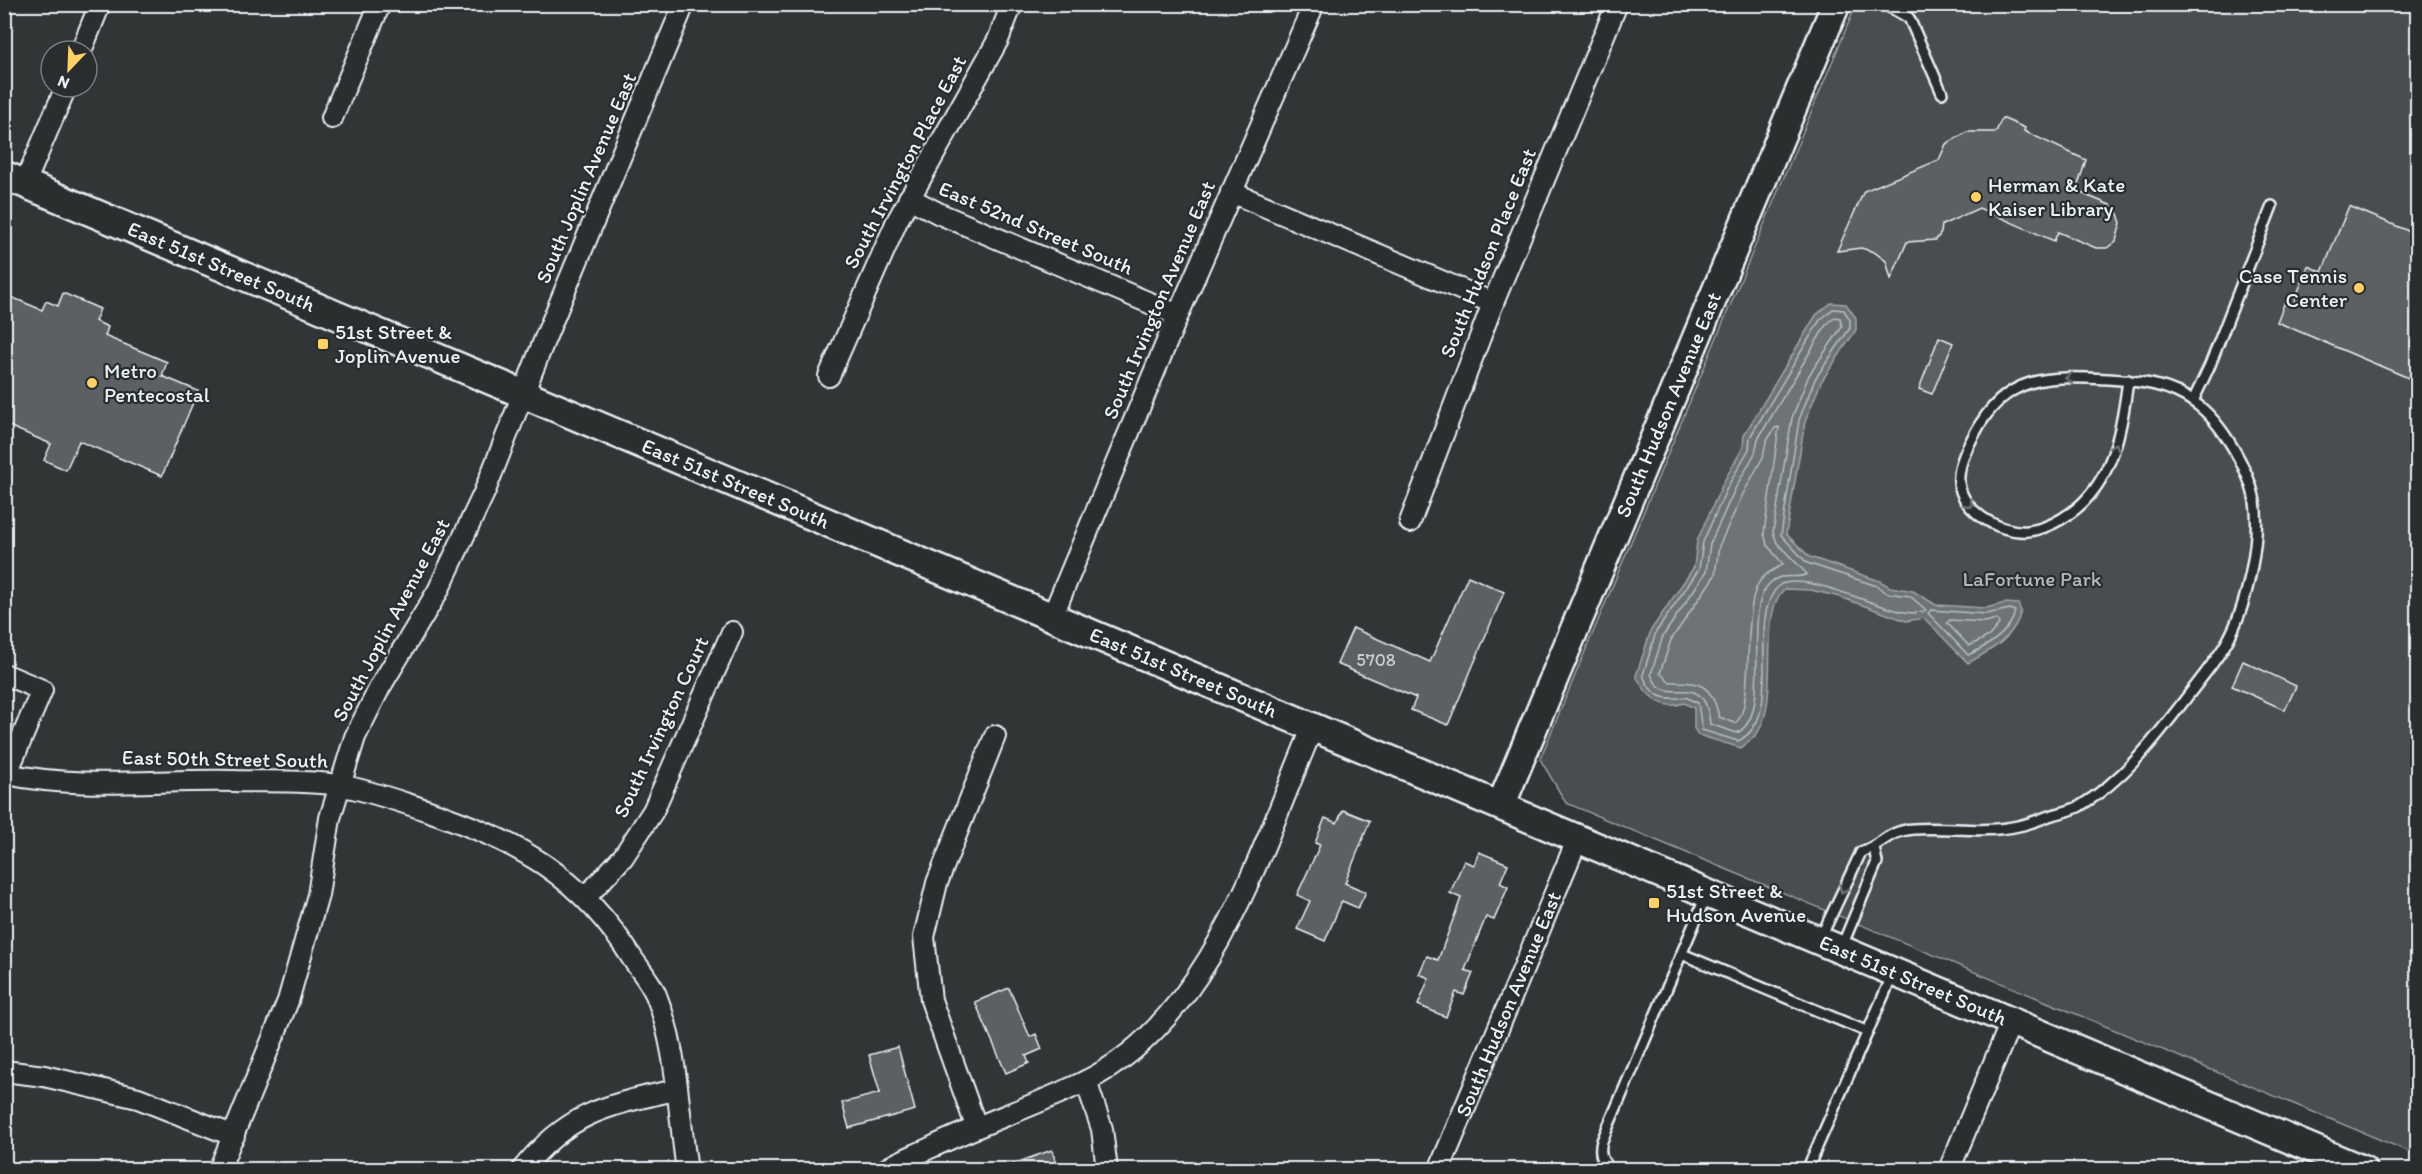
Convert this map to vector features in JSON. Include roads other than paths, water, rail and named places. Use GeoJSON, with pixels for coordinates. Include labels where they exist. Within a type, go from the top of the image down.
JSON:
{"type":"FeatureCollection","features":[{"type":"Feature","properties":{"kind":"main road","name":"South Hudson Avenue East"},"geometry":{"type":"LineString","coordinates":[[1501,805],[1836,4]]}},
{"type":"Feature","properties":{"kind":"main road","name":"East 51st Street South"},"geometry":{"type":"LineString","coordinates":[[15,179],[2363,1170]]}},
{"type":"Feature","properties":{"kind":"street"},"geometry":{"type":"LineString","coordinates":[[86,39],[100,4]]}},
{"type":"Feature","properties":{"kind":"street"},"geometry":{"type":"LineString","coordinates":[[332,118],[380,4]]}},
{"type":"Feature","properties":{"kind":"street","name":"South Joplin Avenue East"},"geometry":{"type":"LineString","coordinates":[[219,1170],[294,982],[318,895],[330,818],[355,737],[380,687],[438,591],[484,494],[684,4]]}},
{"type":"Feature","properties":{"kind":"street","name":"South Irvington Place East"},"geometry":{"type":"LineString","coordinates":[[829,376],[864,291],[909,198],[998,40],[1012,4]]}},
{"type":"Feature","properties":{"kind":"street","name":"South Irvington Avenue East"},"geometry":{"type":"LineString","coordinates":[[1052,617],[1178,315],[1314,4]]}},
{"type":"Feature","properties":{"kind":"street","name":"South Hudson Place East"},"geometry":{"type":"LineString","coordinates":[[1410,522],[1493,303],[1617,4]]}},
{"type":"Feature","properties":{"kind":"street"},"geometry":{"type":"LineString","coordinates":[[15,179],[59,99]]}},
{"type":"Feature","properties":{"kind":"street"},"geometry":{"type":"LineString","coordinates":[[1231,192],[1493,303]]}},
{"type":"Feature","properties":{"kind":"street","name":"East 52nd Street South"},"geometry":{"type":"LineString","coordinates":[[909,198],[951,219],[1178,315]]}},
{"type":"Feature","properties":{"kind":"street","name":"South Irvington Court"},"geometry":{"type":"LineString","coordinates":[[586,897],[623,857],[653,811],[732,632]]}},
{"type":"Feature","properties":{"kind":"street"},"geometry":{"type":"LineString","coordinates":[[4,674],[42,690],[6,777]]}},
{"type":"Feature","properties":{"kind":"street"},"geometry":{"type":"LineString","coordinates":[[885,1170],[976,1126],[1086,1081],[1140,1043],[1192,986],[1211,957],[1241,896],[1313,727]]}},
{"type":"Feature","properties":{"kind":"street"},"geometry":{"type":"LineString","coordinates":[[976,1126],[931,1000],[924,937],[937,883],[995,736]]}},
{"type":"Feature","properties":{"kind":"street","name":"East 50th Street South"},"geometry":{"type":"LineString","coordinates":[[6,777],[64,781],[198,780],[339,785],[401,802],[483,830],[538,858],[586,897],[621,939],[655,993],[670,1034],[687,1170]]}},
{"type":"Feature","properties":{"kind":"street","name":"South Hudson Avenue East"},"geometry":{"type":"LineString","coordinates":[[1439,1170],[1578,838]]}},
{"type":"Feature","properties":{"kind":"street"},"geometry":{"type":"LineString","coordinates":[[1949,1170],[2011,1022]]}},
{"type":"Feature","properties":{"kind":"street"},"geometry":{"type":"LineString","coordinates":[[4,1071],[44,1076],[138,1098],[234,1136]]}},
{"type":"Feature","properties":{"kind":"street"},"geometry":{"type":"LineString","coordinates":[[1086,1081],[1102,1129],[1107,1170]]}},
{"type":"Feature","properties":{"kind":"street"},"geometry":{"type":"LineString","coordinates":[[522,1170],[565,1125],[606,1106],[676,1090]]}},
{"type":"Feature","properties":{"kind":"lane"},"geometry":{"type":"LineString","coordinates":[[1884,4],[1909,18],[1942,93]]}},
{"type":"Feature","properties":{"kind":"lane"},"geometry":{"type":"LineString","coordinates":[[2193,401],[2210,365],[2272,206]]}},
{"type":"Feature","properties":{"kind":"lane"},"geometry":{"type":"LineString","coordinates":[[1831,944],[1861,852],[1874,848],[1887,835],[1911,829],[2016,827],[2077,808],[2115,782],[2152,742],[2218,656],[2231,635],[2250,570],[2256,522],[2255,502],[2232,445],[2193,401],[2158,384],[2128,380],[2043,378],[2029,382],[2002,396],[1980,423],[1958,474],[1964,499],[1972,509],[1986,519],[2020,531],[2042,528],[2073,510],[2088,497],[2110,461],[2122,422],[2128,380]]}},
{"type":"Feature","properties":{"kind":"lane"},"geometry":{"type":"LineString","coordinates":[[1831,944],[1877,862],[1874,848]]}},
{"type":"Feature","properties":{"kind":"lane"},"geometry":{"type":"LineString","coordinates":[[1613,1170],[1603,1161],[1599,1151],[1602,1140],[1708,892]]}},
{"type":"Feature","properties":{"kind":"lane"},"geometry":{"type":"LineString","coordinates":[[1682,954],[1868,1032]]}},
{"type":"Feature","properties":{"kind":"lane"},"geometry":{"type":"LineString","coordinates":[[1808,1170],[1894,972]]}},
{"type":"Feature","properties":{"kind":"water"},"geometry":{"type":"Polygon","coordinates":[[[1831,303],[1846,304],[1856,318],[1856,330],[1821,382],[1805,422],[1786,534],[1810,557],[1880,581],[1890,587],[1913,591],[1936,605],[1986,608],[2005,603],[2018,604],[2021,611],[2008,636],[1968,663],[1924,618],[1906,621],[1840,597],[1811,590],[1785,589],[1777,600],[1772,616],[1765,717],[1758,732],[1741,748],[1698,735],[1694,728],[1694,708],[1684,703],[1668,705],[1656,700],[1645,690],[1636,676],[1651,630],[1694,567],[1697,541],[1723,483],[1743,447],[1744,435],[1816,315],[1831,303]]]}},
{"type":"Feature","properties":{"kind":"place","name":"Herman & Kate Kaiser Library"},"geometry":{"type":"Point","coordinates":[1976,197]}},
{"type":"Feature","properties":{"kind":"place","name":"Case Tennis Center"},"geometry":{"type":"Point","coordinates":[2359,288]}},
{"type":"Feature","properties":{"kind":"place","name":"51st Street & Joplin Avenue"},"geometry":{"type":"Point","coordinates":[323,344]}},
{"type":"Feature","properties":{"kind":"place","name":"Metro Pentecostal"},"geometry":{"type":"Point","coordinates":[92,383]}},
{"type":"Feature","properties":{"kind":"place","name":"51st Street & Hudson Avenue"},"geometry":{"type":"Point","coordinates":[1654,903]}},
{"type":"Feature","properties":{"kind":"park label","name":"LaFortune Park"},"geometry":{"type":"Point","coordinates":[2032,579]}}]}
